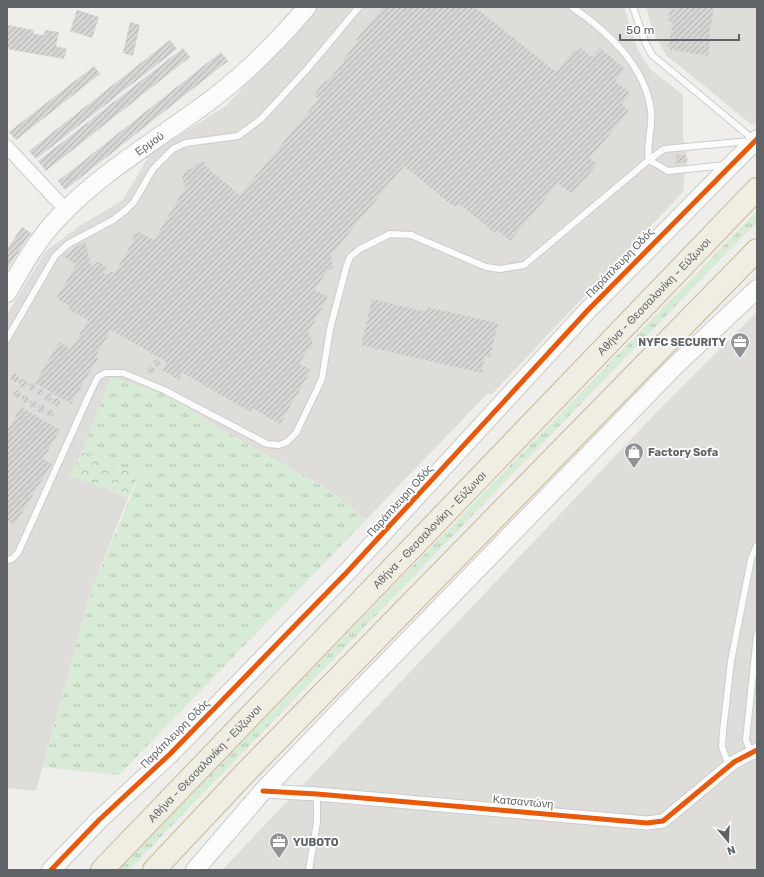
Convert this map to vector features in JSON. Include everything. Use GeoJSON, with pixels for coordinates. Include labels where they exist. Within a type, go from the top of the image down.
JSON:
{"type":"FeatureCollection","features":[{"type":"Feature","properties":{"kind":"highway","name":"Αθήνα - Θεσσαλονίκη - Εύζωνοι"},"geometry":{"type":"LineString","coordinates":[[102,870],[757,190]]}},
{"type":"Feature","properties":{"kind":"highway"},"geometry":{"type":"LineString","coordinates":[[154,870],[247,772],[757,250]]}},
{"type":"Feature","properties":{"kind":"street","name":"Ερμού"},"geometry":{"type":"LineString","coordinates":[[7,293],[33,250],[66,210],[108,174],[232,82],[270,47],[307,7]]}},
{"type":"Feature","properties":{"kind":"street","name":"Παράπλευρη Οδός"},"geometry":{"type":"LineString","coordinates":[[51,870],[99,820],[170,754],[348,572],[588,310],[756,140]]}},
{"type":"Feature","properties":{"kind":"street"},"geometry":{"type":"LineString","coordinates":[[7,147],[66,210]]}},
{"type":"Feature","properties":{"kind":"street"},"geometry":{"type":"LineString","coordinates":[[195,870],[263,791],[676,365],[757,289]]}},
{"type":"Feature","properties":{"kind":"street","name":"Κατσαντώνη"},"geometry":{"type":"LineString","coordinates":[[263,791],[317,794],[647,823],[663,821],[729,766],[754,751]]}},
{"type":"Feature","properties":{"kind":"lane"},"geometry":{"type":"LineString","coordinates":[[7,339],[55,256],[68,244],[113,220],[126,210],[134,202],[153,169],[174,149],[186,143],[238,136],[261,119],[308,68],[359,7]]}},
{"type":"Feature","properties":{"kind":"lane"},"geometry":{"type":"LineString","coordinates":[[572,7],[599,26],[630,59],[643,80],[651,112],[647,152],[649,160],[668,171],[732,164]]}},
{"type":"Feature","properties":{"kind":"lane"},"geometry":{"type":"LineString","coordinates":[[633,7],[646,44],[652,54],[756,140]]}},
{"type":"Feature","properties":{"kind":"lane"},"geometry":{"type":"LineString","coordinates":[[7,560],[12,559],[18,554],[90,393],[98,377],[105,373],[123,372],[164,390],[267,444],[279,445],[287,442],[296,433],[322,379],[330,329],[346,268],[350,257],[360,249],[390,234],[411,235],[486,267],[500,269],[524,265],[649,160],[664,150],[756,140]]}},
{"type":"Feature","properties":{"kind":"lane"},"geometry":{"type":"LineString","coordinates":[[729,766],[722,747],[731,661],[751,559],[757,545]]}},
{"type":"Feature","properties":{"kind":"lane"},"geometry":{"type":"LineString","coordinates":[[754,751],[746,740],[757,635]]}},
{"type":"Feature","properties":{"kind":"lane"},"geometry":{"type":"LineString","coordinates":[[309,870],[317,822],[317,794]]}},
{"type":"Feature","properties":{"kind":"shaded area"},"geometry":{"type":"Polygon","coordinates":[[[316,7],[624,7],[638,50],[650,69],[683,95],[683,138],[688,160],[683,192],[492,394],[487,394],[366,520],[329,490],[222,430],[169,395],[111,377],[82,452],[70,475],[128,498],[91,592],[36,791],[7,788],[7,314],[46,251],[81,225],[123,200],[150,154],[227,105],[316,7]]]}},
{"type":"Feature","properties":{"kind":"shaded area"},"geometry":{"type":"Polygon","coordinates":[[[646,7],[757,7],[757,124],[752,125],[666,55],[653,33],[646,7]]]}},
{"type":"Feature","properties":{"kind":"shaded area"},"geometry":{"type":"Polygon","coordinates":[[[757,312],[757,870],[222,870],[655,414],[757,312]]]}},
{"type":"Feature","properties":{"kind":"green space"},"geometry":{"type":"Polygon","coordinates":[[[757,211],[757,222],[129,870],[118,870],[757,211]]]}},
{"type":"Feature","properties":{"kind":"green space"},"geometry":{"type":"Polygon","coordinates":[[[111,377],[169,395],[222,430],[329,490],[366,520],[119,775],[43,767],[91,592],[140,475],[82,452],[111,377]]]}},
{"type":"Feature","properties":{"kind":"green space"},"geometry":{"type":"Polygon","coordinates":[[[82,452],[140,474],[128,498],[70,475],[82,452]]]}},
{"type":"Feature","properties":{"kind":"building"},"geometry":{"type":"Polygon","coordinates":[[[383,7],[475,7],[556,72],[573,51],[581,48],[592,57],[600,48],[625,69],[615,81],[630,93],[622,104],[629,111],[590,158],[597,164],[572,194],[558,183],[510,241],[498,231],[493,232],[461,205],[453,206],[404,166],[331,255],[333,268],[326,272],[315,290],[328,297],[308,333],[310,334],[313,346],[307,351],[299,364],[311,370],[280,424],[252,408],[250,412],[183,373],[179,380],[162,370],[167,362],[111,330],[95,357],[98,358],[71,404],[35,383],[59,342],[71,349],[88,320],[68,309],[70,306],[56,299],[76,265],[63,256],[85,241],[91,265],[93,267],[96,263],[100,262],[107,269],[104,274],[116,271],[133,241],[132,234],[139,232],[154,240],[185,188],[182,177],[186,169],[192,169],[197,163],[205,162],[204,165],[240,195],[319,99],[314,95],[326,80],[328,81],[345,61],[343,60],[358,41],[356,40],[383,7]]]}},
{"type":"Feature","properties":{"kind":"building"},"geometry":{"type":"Polygon","coordinates":[[[677,7],[714,7],[709,36],[711,37],[708,56],[668,49],[673,22],[668,21],[670,8],[677,9],[677,7]]]}},
{"type":"Feature","properties":{"kind":"building"},"geometry":{"type":"Polygon","coordinates":[[[77,10],[99,17],[92,38],[70,31],[77,10]]]}},
{"type":"Feature","properties":{"kind":"building"},"geometry":{"type":"Polygon","coordinates":[[[130,22],[140,25],[133,56],[123,53],[130,22]]]}},
{"type":"Feature","properties":{"kind":"building"},"geometry":{"type":"Polygon","coordinates":[[[7,25],[34,30],[33,34],[44,35],[45,30],[59,32],[56,46],[67,49],[64,59],[7,49],[7,25]]]}},
{"type":"Feature","properties":{"kind":"building"},"geometry":{"type":"Polygon","coordinates":[[[170,40],[177,49],[36,159],[29,151],[170,40]]]}},
{"type":"Feature","properties":{"kind":"building"},"geometry":{"type":"Polygon","coordinates":[[[183,48],[190,57],[46,171],[38,161],[183,48]]]}},
{"type":"Feature","properties":{"kind":"building"},"geometry":{"type":"Polygon","coordinates":[[[221,52],[228,61],[65,190],[58,181],[221,52]]]}},
{"type":"Feature","properties":{"kind":"building"},"geometry":{"type":"Polygon","coordinates":[[[94,66],[100,74],[16,140],[9,132],[94,66]]]}},
{"type":"Feature","properties":{"kind":"building"},"geometry":{"type":"Polygon","coordinates":[[[676,155],[685,155],[687,159],[685,163],[676,163],[676,155]]]}},
{"type":"Feature","properties":{"kind":"building"},"geometry":{"type":"Polygon","coordinates":[[[22,227],[31,233],[7,269],[7,249],[22,227]]]}},
{"type":"Feature","properties":{"kind":"building"},"geometry":{"type":"Polygon","coordinates":[[[372,299],[426,312],[427,307],[498,323],[490,357],[485,355],[481,373],[361,345],[372,299]]]}},
{"type":"Feature","properties":{"kind":"building"},"geometry":{"type":"Polygon","coordinates":[[[157,359],[160,360],[160,366],[157,367],[154,366],[153,363],[154,360],[157,359]]]}},
{"type":"Feature","properties":{"kind":"building"},"geometry":{"type":"Polygon","coordinates":[[[151,366],[154,367],[154,373],[151,374],[148,373],[147,370],[148,367],[151,366]]]}},
{"type":"Feature","properties":{"kind":"building"},"geometry":{"type":"Polygon","coordinates":[[[15,374],[18,375],[18,381],[15,382],[12,381],[11,378],[12,375],[15,374]]]}},
{"type":"Feature","properties":{"kind":"building"},"geometry":{"type":"Polygon","coordinates":[[[23,379],[26,380],[26,386],[23,387],[20,386],[19,383],[20,380],[23,379]]]}},
{"type":"Feature","properties":{"kind":"building"},"geometry":{"type":"Polygon","coordinates":[[[32,383],[35,384],[35,390],[32,391],[29,390],[28,387],[29,384],[32,383]]]}},
{"type":"Feature","properties":{"kind":"building"},"geometry":{"type":"Polygon","coordinates":[[[40,388],[43,389],[43,395],[40,396],[37,395],[36,392],[37,389],[40,388]]]}},
{"type":"Feature","properties":{"kind":"building"},"geometry":{"type":"Polygon","coordinates":[[[17,390],[20,391],[20,397],[17,398],[14,397],[13,394],[14,391],[17,390]]]}},
{"type":"Feature","properties":{"kind":"building"},"geometry":{"type":"Polygon","coordinates":[[[48,393],[51,394],[51,400],[48,401],[45,400],[44,397],[45,394],[48,393]]]}},
{"type":"Feature","properties":{"kind":"building"},"geometry":{"type":"Polygon","coordinates":[[[25,395],[28,396],[28,402],[25,403],[22,402],[21,399],[22,396],[25,395]]]}},
{"type":"Feature","properties":{"kind":"building"},"geometry":{"type":"Polygon","coordinates":[[[56,398],[59,399],[59,405],[56,406],[53,405],[52,402],[53,399],[56,398]]]}},
{"type":"Feature","properties":{"kind":"building"},"geometry":{"type":"Polygon","coordinates":[[[33,400],[36,401],[36,407],[33,408],[30,407],[29,404],[30,401],[33,400]]]}},
{"type":"Feature","properties":{"kind":"building"},"geometry":{"type":"Polygon","coordinates":[[[41,405],[44,406],[44,412],[41,413],[38,412],[37,409],[38,406],[41,405]]]}},
{"type":"Feature","properties":{"kind":"building"},"geometry":{"type":"Polygon","coordinates":[[[21,407],[60,430],[43,459],[52,464],[14,525],[7,521],[7,431],[21,407]]]}},
{"type":"Feature","properties":{"kind":"building"},"geometry":{"type":"Polygon","coordinates":[[[50,409],[53,410],[53,416],[50,417],[47,416],[46,413],[47,410],[50,409]]]}},
{"type":"Feature","properties":{"kind":"cycle path"},"geometry":{"type":"LineString","coordinates":[[51,870],[99,820],[170,754],[348,571],[588,310],[757,139]]}},
{"type":"Feature","properties":{"kind":"cycle path"},"geometry":{"type":"LineString","coordinates":[[263,791],[317,794],[647,823],[663,821],[734,762],[757,750]]}},
{"type":"Feature","properties":{"kind":"place","name":"NYFC SECURITY"},"geometry":{"type":"Point","coordinates":[740,359]}},
{"type":"Feature","properties":{"kind":"place","name":"Factory Sofa"},"geometry":{"type":"Point","coordinates":[634,469]}},
{"type":"Feature","properties":{"kind":"place","name":"YUBOTO"},"geometry":{"type":"Point","coordinates":[279,859]}}]}
